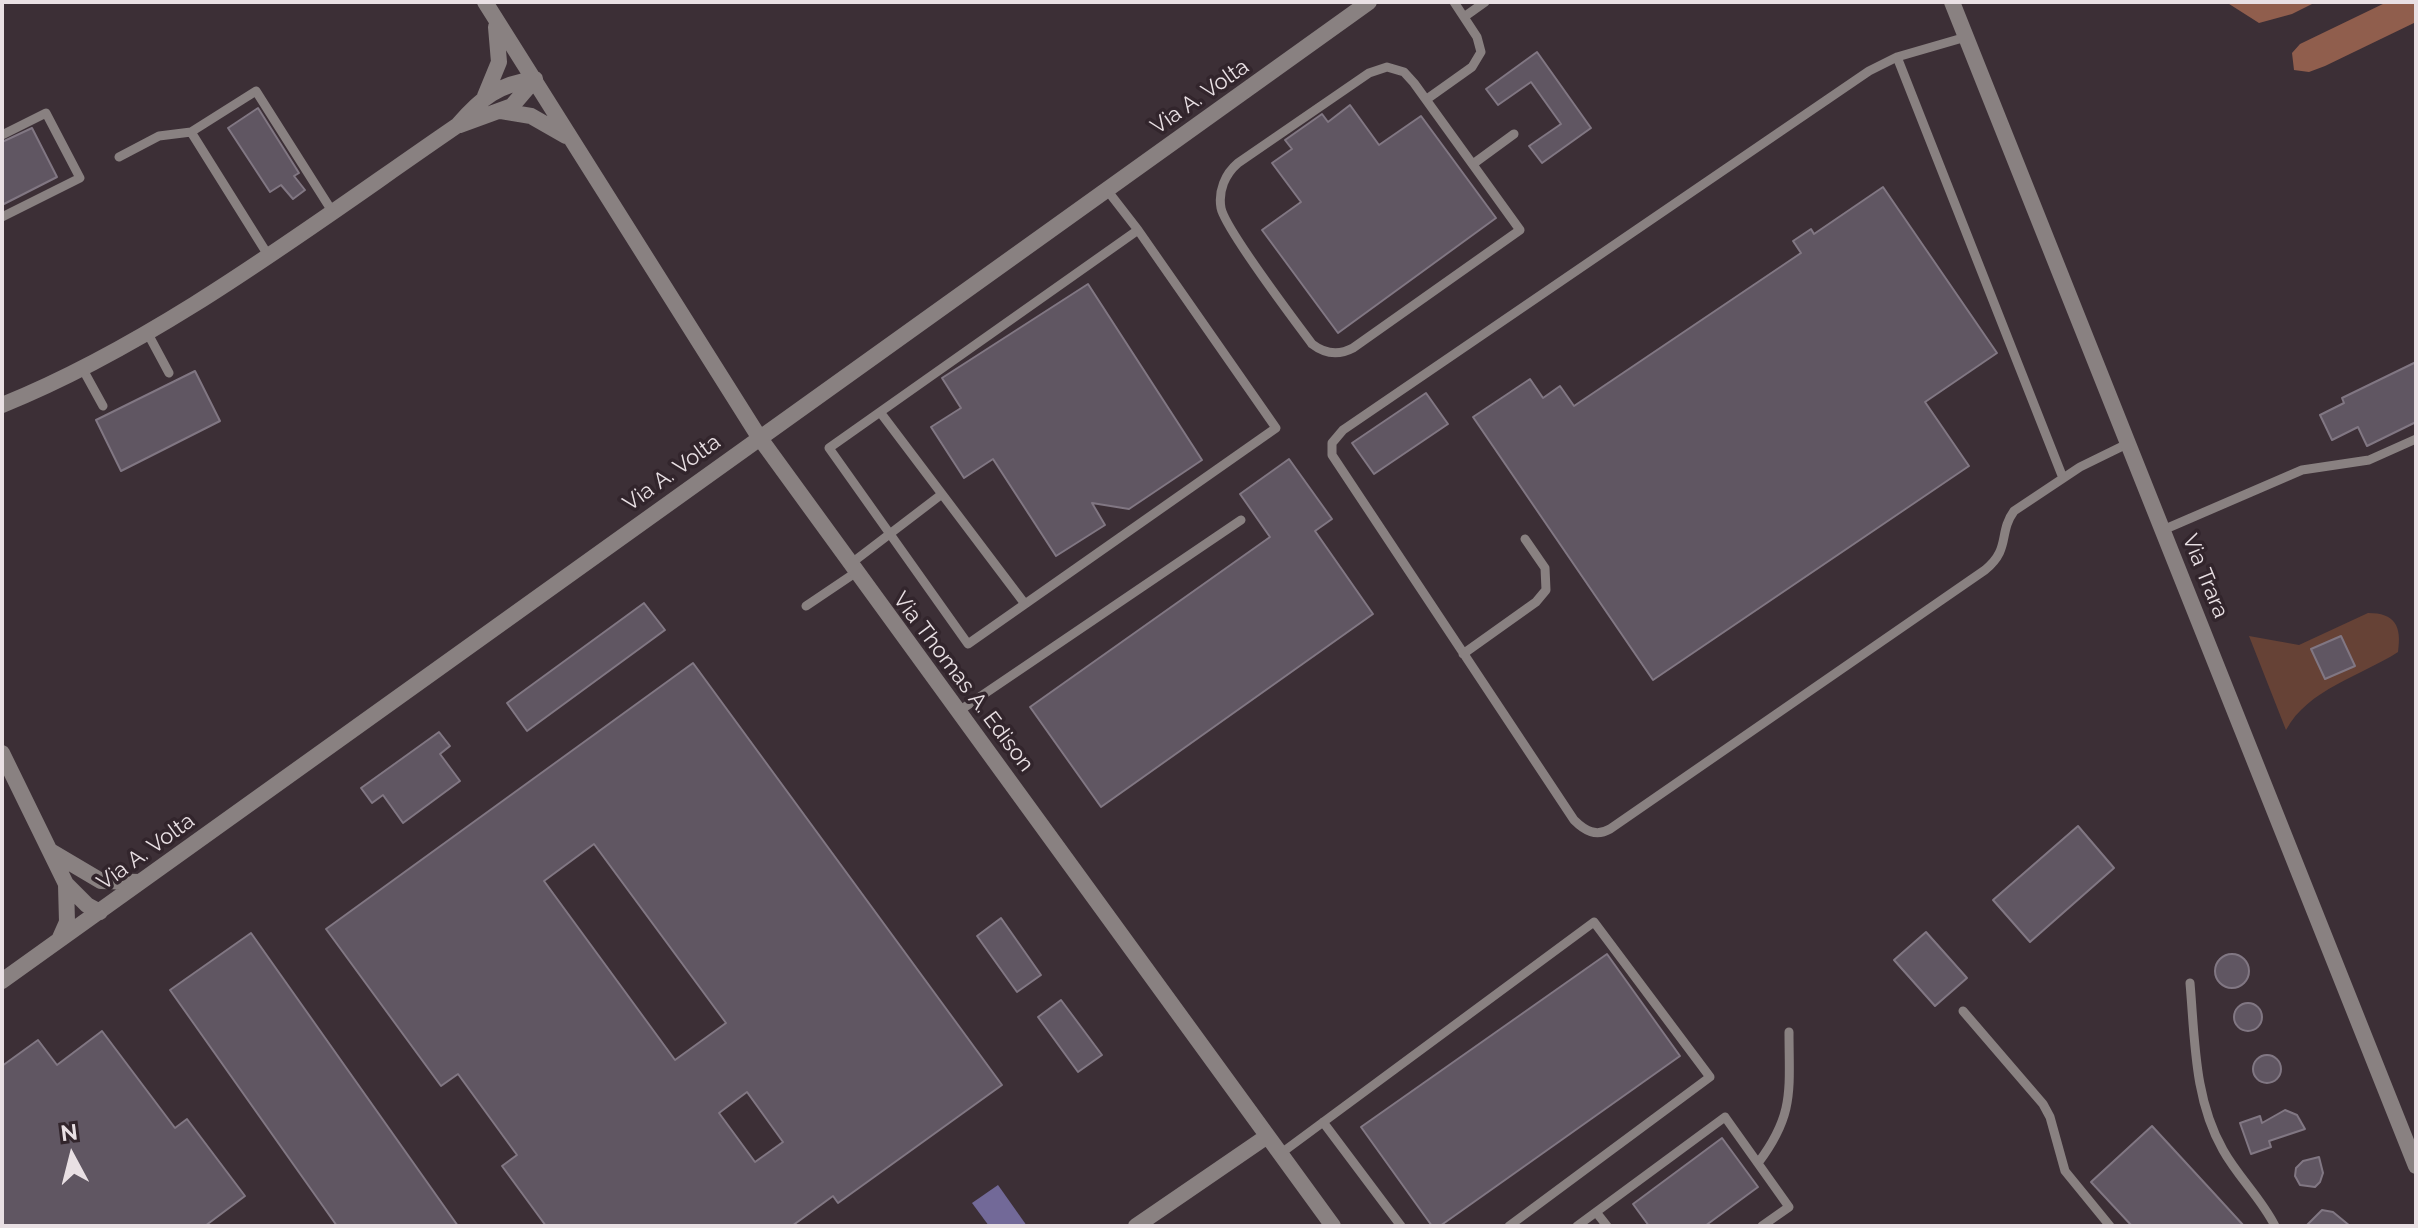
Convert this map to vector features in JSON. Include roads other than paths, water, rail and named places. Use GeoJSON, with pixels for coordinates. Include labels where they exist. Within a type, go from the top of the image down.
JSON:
{"type":"FeatureCollection","features":[{"type":"Feature","properties":{"kind":"street","name":"Via A. Volta"},"geometry":{"type":"LineString","coordinates":[[2,981],[1369,2]]}},
{"type":"Feature","properties":{"kind":"street","name":"Via Trara"},"geometry":{"type":"LineString","coordinates":[[1952,2],[2414,1156]]}},
{"type":"Feature","properties":{"kind":"street","name":"Via Thomas A. Edison"},"geometry":{"type":"LineString","coordinates":[[486,4],[759,437],[852,569],[959,711],[1333,1226]]}},
{"type":"Feature","properties":{"kind":"street"},"geometry":{"type":"LineString","coordinates":[[485,96],[499,62],[500,43],[486,4]]}},
{"type":"Feature","properties":{"kind":"street"},"geometry":{"type":"LineString","coordinates":[[4,405],[147,332],[268,255],[458,125],[485,96],[500,86],[535,79]]}},
{"type":"Feature","properties":{"kind":"street"},"geometry":{"type":"LineString","coordinates":[[458,125],[501,111],[522,99],[535,79]]}},
{"type":"Feature","properties":{"kind":"street"},"geometry":{"type":"LineString","coordinates":[[501,111],[545,121],[579,150]]}},
{"type":"Feature","properties":{"kind":"street"},"geometry":{"type":"LineString","coordinates":[[2,753],[66,884],[87,905],[100,912]]}},
{"type":"Feature","properties":{"kind":"street"},"geometry":{"type":"LineString","coordinates":[[52,852],[82,871],[111,883],[142,882]]}},
{"type":"Feature","properties":{"kind":"street"},"geometry":{"type":"LineString","coordinates":[[82,871],[96,895],[100,912]]}},
{"type":"Feature","properties":{"kind":"street"},"geometry":{"type":"LineString","coordinates":[[59,940],[67,922],[66,884]]}},
{"type":"Feature","properties":{"kind":"street"},"geometry":{"type":"LineString","coordinates":[[1136,1226],[1266,1137]]}},
{"type":"Feature","properties":{"kind":"lane"},"geometry":{"type":"LineString","coordinates":[[1427,99],[1472,67],[1479,58],[1480,42],[1454,2]]}},
{"type":"Feature","properties":{"kind":"lane"},"geometry":{"type":"LineString","coordinates":[[1464,17],[1485,2]]}},
{"type":"Feature","properties":{"kind":"lane"},"geometry":{"type":"LineString","coordinates":[[1966,37],[1897,57],[1842,89],[1334,438],[1331,449],[1335,463],[1574,820],[1592,833],[1604,832],[1985,570],[2002,553],[2008,523],[2014,511],[2063,478],[2129,443]]}},
{"type":"Feature","properties":{"kind":"lane"},"geometry":{"type":"LineString","coordinates":[[1897,57],[2063,478]]}},
{"type":"Feature","properties":{"kind":"lane"},"geometry":{"type":"LineString","coordinates":[[1387,67],[1404,72],[1427,99],[1520,230],[1346,352],[1327,352],[1312,344],[1226,220],[1221,204],[1225,180],[1238,163],[1374,71],[1387,67]]}},
{"type":"Feature","properties":{"kind":"lane"},"geometry":{"type":"LineString","coordinates":[[119,157],[159,136],[191,132],[256,91],[332,211]]}},
{"type":"Feature","properties":{"kind":"lane"},"geometry":{"type":"LineString","coordinates":[[2,135],[46,113],[80,178],[2,217]]}},
{"type":"Feature","properties":{"kind":"lane"},"geometry":{"type":"LineString","coordinates":[[191,132],[268,255]]}},
{"type":"Feature","properties":{"kind":"lane"},"geometry":{"type":"LineString","coordinates":[[1473,164],[1514,134]]}},
{"type":"Feature","properties":{"kind":"lane"},"geometry":{"type":"LineString","coordinates":[[1107,190],[1138,230],[1276,428],[968,644],[829,448],[1138,230]]}},
{"type":"Feature","properties":{"kind":"lane"},"geometry":{"type":"LineString","coordinates":[[147,332],[169,373]]}},
{"type":"Feature","properties":{"kind":"lane"},"geometry":{"type":"LineString","coordinates":[[81,366],[103,406]]}},
{"type":"Feature","properties":{"kind":"lane"},"geometry":{"type":"LineString","coordinates":[[880,412],[1025,604]]}},
{"type":"Feature","properties":{"kind":"lane"},"geometry":{"type":"LineString","coordinates":[[2163,530],[2293,473],[2369,460],[2416,439]]}},
{"type":"Feature","properties":{"kind":"lane"},"geometry":{"type":"LineString","coordinates":[[806,606],[942,494]]}},
{"type":"Feature","properties":{"kind":"lane"},"geometry":{"type":"LineString","coordinates":[[959,711],[1241,520]]}},
{"type":"Feature","properties":{"kind":"lane"},"geometry":{"type":"LineString","coordinates":[[1463,654],[1536,602],[1546,590],[1545,568],[1525,539]]}},
{"type":"Feature","properties":{"kind":"lane"},"geometry":{"type":"LineString","coordinates":[[1280,1154],[1594,922],[1710,1077],[1509,1226]]}},
{"type":"Feature","properties":{"kind":"lane"},"geometry":{"type":"LineString","coordinates":[[2190,983],[2198,1076],[2208,1120],[2231,1164],[2275,1226]]}},
{"type":"Feature","properties":{"kind":"lane"},"geometry":{"type":"LineString","coordinates":[[1963,1011],[2043,1104],[2065,1171],[2110,1226]]}},
{"type":"Feature","properties":{"kind":"lane"},"geometry":{"type":"LineString","coordinates":[[1758,1163],[1779,1134],[1787,1112],[1789,1032]]}},
{"type":"Feature","properties":{"kind":"lane"},"geometry":{"type":"LineString","coordinates":[[1577,1226],[1725,1117],[1789,1207],[1762,1226]]}},
{"type":"Feature","properties":{"kind":"lane"},"geometry":{"type":"LineString","coordinates":[[1323,1122],[1401,1226]]}},
{"type":"Feature","properties":{"kind":"lane"},"geometry":{"type":"LineString","coordinates":[[1596,1212],[1607,1226]]}}]}
